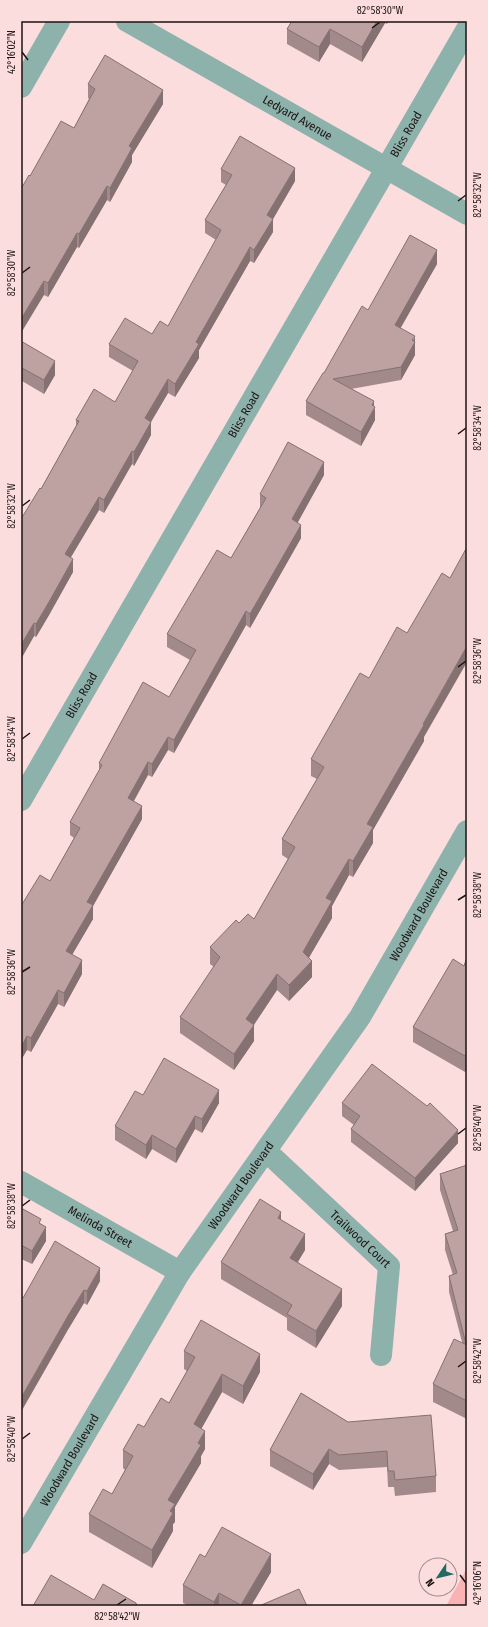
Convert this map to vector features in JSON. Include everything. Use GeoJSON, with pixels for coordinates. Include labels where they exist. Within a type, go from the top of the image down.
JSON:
{"type":"FeatureCollection","features":[{"type":"Feature","properties":{"kind":"street"},"geometry":{"type":"LineString","coordinates":[[21,87],[59,21]]}},
{"type":"Feature","properties":{"kind":"street","name":"Ledyard Avenue"},"geometry":{"type":"LineString","coordinates":[[127,21],[467,214]]}},
{"type":"Feature","properties":{"kind":"street","name":"Bliss Road"},"geometry":{"type":"LineString","coordinates":[[21,800],[467,29]]}},
{"type":"Feature","properties":{"kind":"street","name":"Woodward Boulevard"},"geometry":{"type":"LineString","coordinates":[[21,1543],[180,1272],[360,1017],[467,831]]}},
{"type":"Feature","properties":{"kind":"street","name":"Trailwood Court"},"geometry":{"type":"LineString","coordinates":[[266,1151],[389,1266],[381,1355]]}},
{"type":"Feature","properties":{"kind":"street","name":"Melinda Street"},"geometry":{"type":"LineString","coordinates":[[21,1182],[180,1272]]}},
{"type":"Feature","properties":{"kind":"shaded area"},"geometry":{"type":"Polygon","coordinates":[[[467,1568],[467,1606],[446,1606],[451,1597],[458,1597],[458,1584],[467,1568]]]}},
{"type":"Feature","properties":{"kind":"building"},"geometry":{"type":"Polygon","coordinates":[[[292,21],[377,21],[362,47],[330,29],[319,47],[287,29],[292,21]]]}},
{"type":"Feature","properties":{"kind":"building"},"geometry":{"type":"Polygon","coordinates":[[[105,55],[163,90],[129,146],[132,148],[110,188],[107,186],[79,234],[77,233],[48,283],[44,281],[21,319],[21,189],[61,121],[74,128],[95,89],[88,84],[105,55]]]}},
{"type":"Feature","properties":{"kind":"building"},"geometry":{"type":"Polygon","coordinates":[[[240,136],[295,168],[267,215],[273,219],[254,250],[250,247],[196,342],[199,344],[175,384],[168,379],[145,418],[151,422],[134,452],[132,451],[104,500],[99,497],[65,554],[73,559],[36,624],[34,623],[21,645],[21,519],[40,488],[41,489],[79,421],[76,420],[94,389],[115,402],[138,361],[109,344],[125,318],[152,334],[160,321],[168,326],[221,230],[205,220],[232,175],[221,169],[240,136]]]}},
{"type":"Feature","properties":{"kind":"building"},"geometry":{"type":"Polygon","coordinates":[[[410,235],[437,250],[395,325],[415,336],[412,340],[415,342],[401,367],[333,379],[374,401],[372,405],[375,407],[361,432],[306,401],[324,373],[362,306],[368,310],[410,235]]]}},
{"type":"Feature","properties":{"kind":"building"},"geometry":{"type":"Polygon","coordinates":[[[21,341],[55,361],[44,380],[22,368],[21,370],[21,341]]]}},
{"type":"Feature","properties":{"kind":"building"},"geometry":{"type":"Polygon","coordinates":[[[288,442],[324,462],[292,519],[301,525],[250,614],[246,611],[174,740],[168,737],[152,764],[148,762],[128,798],[142,806],[87,902],[93,905],[66,951],[82,960],[64,993],[58,990],[31,1038],[27,1036],[21,1047],[21,906],[40,875],[50,881],[80,828],[70,822],[102,765],[99,763],[143,682],[169,697],[196,650],[167,634],[217,550],[231,558],[266,498],[260,494],[288,442]]]}},
{"type":"Feature","properties":{"kind":"building"},"geometry":{"type":"Polygon","coordinates":[[[467,547],[467,646],[423,724],[424,725],[367,824],[373,827],[353,861],[349,859],[326,898],[332,901],[303,952],[312,961],[289,985],[277,974],[246,1019],[254,1025],[234,1054],[180,1017],[220,957],[210,947],[236,920],[239,923],[248,914],[254,919],[295,847],[282,839],[324,767],[311,759],[360,673],[369,678],[397,627],[407,633],[442,573],[450,578],[467,547]]]}},
{"type":"Feature","properties":{"kind":"building"},"geometry":{"type":"Polygon","coordinates":[[[467,957],[467,1052],[465,1056],[413,1027],[453,959],[464,966],[467,957]]]}},
{"type":"Feature","properties":{"kind":"building"},"geometry":{"type":"Polygon","coordinates":[[[164,1058],[219,1090],[202,1119],[195,1116],[176,1149],[152,1135],[146,1145],[115,1126],[135,1091],[143,1095],[164,1058]]]}},
{"type":"Feature","properties":{"kind":"building"},"geometry":{"type":"Polygon","coordinates":[[[372,1064],[427,1106],[430,1103],[458,1130],[415,1178],[351,1129],[360,1116],[342,1103],[372,1064]]]}},
{"type":"Feature","properties":{"kind":"building"},"geometry":{"type":"Polygon","coordinates":[[[467,1165],[467,1339],[465,1340],[449,1276],[457,1273],[445,1234],[458,1230],[440,1174],[467,1165]]]}},
{"type":"Feature","properties":{"kind":"building"},"geometry":{"type":"Polygon","coordinates":[[[260,1199],[281,1212],[278,1218],[305,1234],[290,1258],[342,1289],[316,1331],[287,1314],[292,1305],[221,1262],[260,1199]]]}},
{"type":"Feature","properties":{"kind":"building"},"geometry":{"type":"Polygon","coordinates":[[[21,1208],[41,1219],[39,1223],[46,1227],[32,1251],[21,1245],[21,1208]]]}},
{"type":"Feature","properties":{"kind":"building"},"geometry":{"type":"Polygon","coordinates":[[[55,1241],[100,1268],[87,1291],[84,1290],[69,1314],[21,1398],[21,1297],[23,1298],[55,1241]]]}},
{"type":"Feature","properties":{"kind":"building"},"geometry":{"type":"Polygon","coordinates":[[[201,1320],[260,1354],[243,1386],[222,1374],[194,1424],[205,1431],[198,1443],[201,1445],[168,1500],[175,1504],[170,1511],[173,1513],[152,1550],[89,1514],[103,1489],[112,1494],[133,1456],[123,1450],[138,1424],[144,1427],[161,1398],[169,1403],[195,1357],[184,1351],[201,1320]]]}},
{"type":"Feature","properties":{"kind":"building"},"geometry":{"type":"Polygon","coordinates":[[[454,1339],[467,1345],[467,1401],[433,1384],[454,1339]]]}},
{"type":"Feature","properties":{"kind":"building"},"geometry":{"type":"Polygon","coordinates":[[[301,1393],[348,1422],[431,1415],[436,1476],[395,1480],[394,1471],[388,1471],[387,1451],[339,1455],[329,1449],[313,1474],[270,1450],[301,1393]]]}},
{"type":"Feature","properties":{"kind":"building"},"geometry":{"type":"Polygon","coordinates":[[[222,1527],[271,1554],[241,1605],[219,1593],[214,1602],[183,1585],[200,1554],[205,1557],[222,1527]]]}},
{"type":"Feature","properties":{"kind":"building"},"geometry":{"type":"Polygon","coordinates":[[[51,1575],[94,1600],[103,1584],[136,1603],[137,1606],[33,1606],[51,1575]]]}},
{"type":"Feature","properties":{"kind":"building"},"geometry":{"type":"Polygon","coordinates":[[[299,1589],[307,1606],[259,1606],[299,1589]]]}}]}
